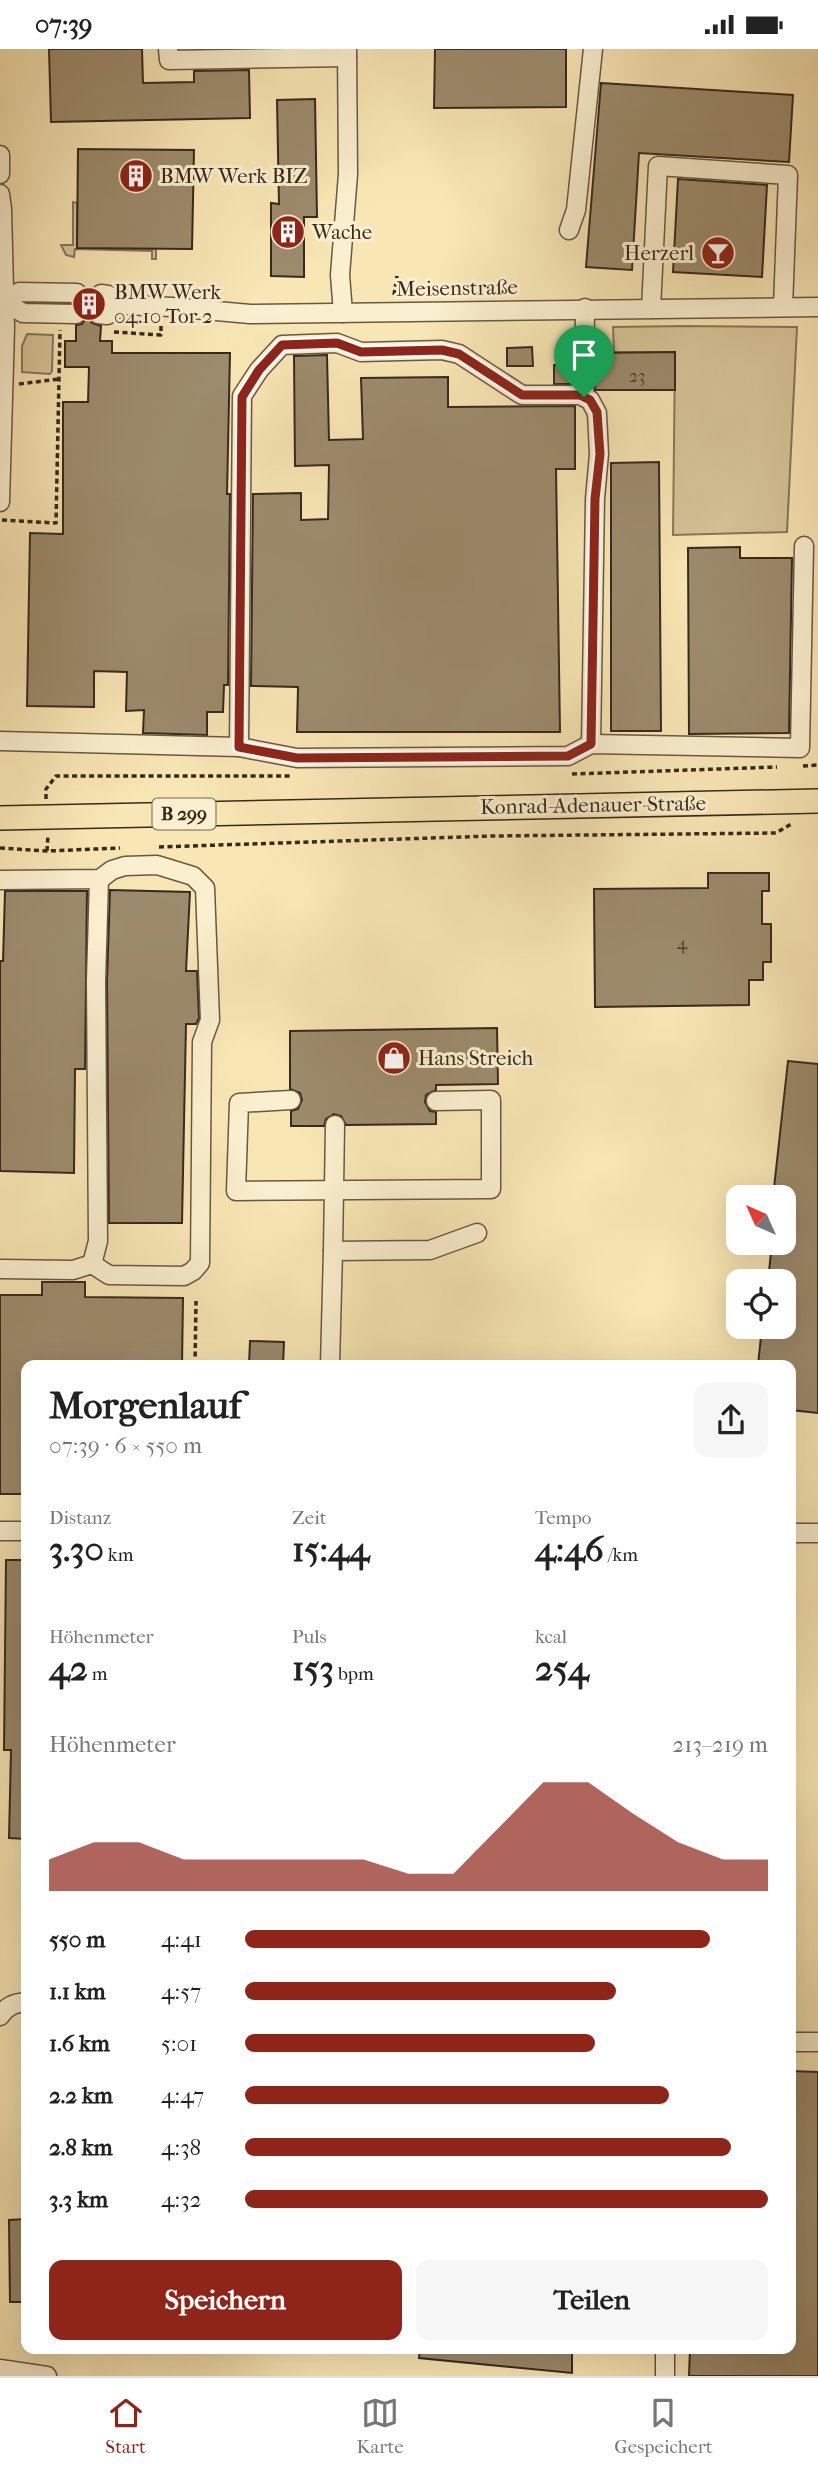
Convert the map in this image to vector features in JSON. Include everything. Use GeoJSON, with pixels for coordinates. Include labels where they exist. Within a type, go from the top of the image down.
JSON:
{"type":"FeatureCollection","features":[{"type":"Feature","properties":{"kind":"main road","name":"Konrad-Adenauer-Straße"},"geometry":{"type":"LineString","coordinates":[[0,818],[818,801]]}},
{"type":"Feature","properties":{"kind":"street"},"geometry":{"type":"LineString","coordinates":[[168,49],[169,60],[347,53],[348,174],[341,275],[343,313]]}},
{"type":"Feature","properties":{"kind":"street"},"geometry":{"type":"LineString","coordinates":[[569,230],[576,209],[593,49]]}},
{"type":"Feature","properties":{"kind":"street"},"geometry":{"type":"LineString","coordinates":[[0,155],[0,174]]}},
{"type":"Feature","properties":{"kind":"street"},"geometry":{"type":"LineString","coordinates":[[651,309],[658,166],[788,175],[783,307]]}},
{"type":"Feature","properties":{"kind":"street"},"geometry":{"type":"LineString","coordinates":[[0,194],[5,302],[0,502]]}},
{"type":"Feature","properties":{"kind":"street"},"geometry":{"type":"LineString","coordinates":[[5,302],[19,292],[76,293]]}},
{"type":"Feature","properties":{"kind":"street","name":"Meisenstraße"},"geometry":{"type":"LineString","coordinates":[[101,294],[108,295],[123,305],[250,314],[818,307]]}},
{"type":"Feature","properties":{"kind":"street"},"geometry":{"type":"LineString","coordinates":[[5,302],[23,313],[76,314]]}},
{"type":"Feature","properties":{"kind":"street"},"geometry":{"type":"LineString","coordinates":[[99,314],[107,315],[123,305]]}},
{"type":"Feature","properties":{"kind":"street"},"geometry":{"type":"LineString","coordinates":[[584,397],[585,309]]}},
{"type":"Feature","properties":{"kind":"street"},"geometry":{"type":"LineString","coordinates":[[239,747],[242,397],[259,370],[282,345],[337,343],[361,352],[442,350],[459,354],[522,395],[580,395],[590,400],[597,412],[600,454],[595,499],[591,744]]}},
{"type":"Feature","properties":{"kind":"street"},"geometry":{"type":"LineString","coordinates":[[0,741],[239,747],[297,758],[568,756],[591,744],[800,748],[804,546]]}},
{"type":"Feature","properties":{"kind":"street"},"geometry":{"type":"LineString","coordinates":[[0,880],[99,879],[112,870],[125,866],[157,865],[193,876],[205,888],[210,1020],[202,1042],[200,1263],[194,1271],[184,1276],[109,1275],[92,1264]]}},
{"type":"Feature","properties":{"kind":"street"},"geometry":{"type":"LineString","coordinates":[[92,1264],[98,1241],[96,981],[99,879]]}},
{"type":"Feature","properties":{"kind":"street"},"geometry":{"type":"LineString","coordinates":[[290,1101],[239,1103],[236,1191],[491,1189],[491,1100],[436,1101]]}},
{"type":"Feature","properties":{"kind":"street"},"geometry":{"type":"LineString","coordinates":[[330,1360],[335,1125]]}},
{"type":"Feature","properties":{"kind":"street"},"geometry":{"type":"LineString","coordinates":[[333,1251],[430,1250],[477,1233]]}},
{"type":"Feature","properties":{"kind":"street"},"geometry":{"type":"LineString","coordinates":[[0,1269],[73,1270],[92,1264]]}},
{"type":"Feature","properties":{"kind":"street"},"geometry":{"type":"LineString","coordinates":[[0,1531],[21,1531]]}},
{"type":"Feature","properties":{"kind":"street"},"geometry":{"type":"LineString","coordinates":[[796,1533],[818,1533]]}},
{"type":"Feature","properties":{"kind":"street"},"geometry":{"type":"LineString","coordinates":[[2,2007],[21,2002]]}},
{"type":"Feature","properties":{"kind":"street"},"geometry":{"type":"LineString","coordinates":[[796,2042],[818,2042]]}},
{"type":"Feature","properties":{"kind":"street"},"geometry":{"type":"LineString","coordinates":[[665,2354],[665,2376]]}},
{"type":"Feature","properties":{"kind":"street"},"geometry":{"type":"LineString","coordinates":[[0,2369],[47,2376]]}},
{"type":"Feature","properties":{"kind":"path"},"geometry":{"type":"LineString","coordinates":[[0,520],[56,523],[60,330]]}},
{"type":"Feature","properties":{"kind":"path"},"geometry":{"type":"LineString","coordinates":[[4,385],[59,379]]}},
{"type":"Feature","properties":{"kind":"path"},"geometry":{"type":"LineString","coordinates":[[151,847],[492,836],[776,833],[797,820]]}},
{"type":"Feature","properties":{"kind":"path"},"geometry":{"type":"LineString","coordinates":[[47,851],[49,834]]}},
{"type":"Feature","properties":{"kind":"path"},"geometry":{"type":"LineString","coordinates":[[0,848],[47,851],[125,848]]}},
{"type":"Feature","properties":{"kind":"path"},"geometry":{"type":"LineString","coordinates":[[195,1360],[196,1301]]}},
{"type":"Feature","properties":{"kind":"shaded area"},"geometry":{"type":"Polygon","coordinates":[[[73,202],[77,203],[77,248],[156,249],[156,259],[152,259],[152,251],[75,249],[74,257],[66,255],[61,245],[73,245],[73,202]]]}},
{"type":"Feature","properties":{"kind":"shaded area"},"geometry":{"type":"Polygon","coordinates":[[[613,327],[797,327],[787,532],[673,535],[675,352],[614,352],[613,327]]]}},
{"type":"Feature","properties":{"kind":"shaded area"},"geometry":{"type":"Polygon","coordinates":[[[27,334],[53,335],[50,374],[22,372],[22,346],[27,334]]]}},
{"type":"Feature","properties":{"kind":"building"},"geometry":{"type":"Polygon","coordinates":[[[49,49],[142,49],[143,83],[194,82],[194,71],[249,70],[250,118],[51,122],[49,49]]]}},
{"type":"Feature","properties":{"kind":"building"},"geometry":{"type":"Polygon","coordinates":[[[435,49],[566,49],[566,107],[434,108],[435,49]]]}},
{"type":"Feature","properties":{"kind":"building"},"geometry":{"type":"Polygon","coordinates":[[[601,83],[793,95],[789,162],[639,153],[632,270],[586,267],[601,83]]]}},
{"type":"Feature","properties":{"kind":"building"},"geometry":{"type":"Polygon","coordinates":[[[315,99],[317,217],[304,217],[304,277],[271,276],[271,203],[279,204],[277,100],[315,99]]]}},
{"type":"Feature","properties":{"kind":"building","name":"BMW Werk BIZ"},"geometry":{"type":"Polygon","coordinates":[[[78,149],[194,150],[192,249],[77,248],[78,149]]]}},
{"type":"Feature","properties":{"kind":"building"},"geometry":{"type":"Polygon","coordinates":[[[678,179],[767,185],[762,277],[673,272],[678,179]]]}},
{"type":"Feature","properties":{"kind":"building"},"geometry":{"type":"Polygon","coordinates":[[[87,316],[92,323],[101,326],[100,341],[112,341],[112,353],[230,353],[227,494],[230,494],[228,685],[224,685],[223,712],[207,712],[207,735],[143,733],[144,710],[126,711],[127,672],[94,671],[94,707],[27,706],[30,533],[63,534],[63,402],[88,402],[89,367],[65,367],[65,341],[76,341],[76,325],[82,324],[87,316]]]}},
{"type":"Feature","properties":{"kind":"building"},"geometry":{"type":"Polygon","coordinates":[[[532,347],[533,366],[507,366],[507,348],[532,347]]]}},
{"type":"Feature","properties":{"kind":"building"},"geometry":{"type":"Polygon","coordinates":[[[675,352],[675,390],[595,390],[598,353],[675,352]]]}},
{"type":"Feature","properties":{"kind":"building"},"geometry":{"type":"Polygon","coordinates":[[[327,355],[329,440],[363,439],[361,378],[448,377],[448,407],[575,406],[575,469],[556,469],[560,732],[297,732],[298,687],[251,686],[253,494],[301,493],[301,520],[328,519],[329,465],[295,466],[294,356],[327,355]]]}},
{"type":"Feature","properties":{"kind":"building"},"geometry":{"type":"Polygon","coordinates":[[[554,365],[573,365],[573,384],[554,384],[554,365]]]}},
{"type":"Feature","properties":{"kind":"building"},"geometry":{"type":"Polygon","coordinates":[[[659,462],[661,731],[611,731],[611,463],[659,462]]]}},
{"type":"Feature","properties":{"kind":"building"},"geometry":{"type":"Polygon","coordinates":[[[740,547],[740,558],[792,558],[789,733],[689,734],[688,548],[740,547]]]}},
{"type":"Feature","properties":{"kind":"building"},"geometry":{"type":"Polygon","coordinates":[[[708,873],[769,873],[769,891],[762,891],[762,924],[771,924],[771,962],[763,962],[763,980],[749,980],[749,1005],[595,1007],[594,889],[708,888],[708,873]]]}},
{"type":"Feature","properties":{"kind":"building"},"geometry":{"type":"Polygon","coordinates":[[[110,890],[190,892],[186,971],[197,971],[199,1018],[196,1024],[186,1024],[182,1223],[109,1223],[107,981],[110,890]]]}},
{"type":"Feature","properties":{"kind":"building"},"geometry":{"type":"Polygon","coordinates":[[[5,891],[87,891],[85,1069],[75,1069],[74,1173],[0,1171],[0,961],[3,961],[5,891]]]}},
{"type":"Feature","properties":{"kind":"building","name":"Hans Streich"},"geometry":{"type":"Polygon","coordinates":[[[497,1028],[498,1084],[436,1085],[436,1090],[426,1095],[425,1102],[430,1111],[436,1112],[436,1124],[346,1125],[341,1116],[334,1114],[326,1119],[324,1126],[291,1126],[291,1111],[298,1109],[302,1100],[300,1093],[290,1089],[290,1031],[497,1028]]]}},
{"type":"Feature","properties":{"kind":"building"},"geometry":{"type":"Polygon","coordinates":[[[788,1061],[818,1064],[818,1413],[796,1411],[796,1360],[759,1360],[761,1339],[796,1339],[796,1269],[769,1269],[771,1255],[796,1255],[796,1185],[774,1185],[788,1061]]]}},
{"type":"Feature","properties":{"kind":"building"},"geometry":{"type":"Polygon","coordinates":[[[42,1282],[85,1282],[85,1297],[183,1298],[182,1360],[21,1360],[21,1494],[0,1494],[0,1295],[42,1295],[42,1282]]]}},
{"type":"Feature","properties":{"kind":"building"},"geometry":{"type":"Polygon","coordinates":[[[250,1341],[284,1342],[283,1360],[249,1360],[250,1341]]]}},
{"type":"Feature","properties":{"kind":"building"},"geometry":{"type":"Polygon","coordinates":[[[6,1560],[21,1560],[21,1839],[9,1838],[11,1750],[4,1750],[6,1560]]]}},
{"type":"Feature","properties":{"kind":"building"},"geometry":{"type":"Polygon","coordinates":[[[796,2071],[818,2072],[818,2376],[689,2376],[690,2354],[796,2354],[796,2071]]]}},
{"type":"Feature","properties":{"kind":"building"},"geometry":{"type":"Polygon","coordinates":[[[21,2219],[21,2302],[10,2302],[9,2220],[21,2219]]]}},
{"type":"Feature","properties":{"kind":"building"},"geometry":{"type":"Polygon","coordinates":[[[419,2354],[572,2354],[572,2373],[419,2358],[419,2354]]]}},
{"type":"Feature","properties":{"kind":"place","name":"BMW Werk BIZ"},"geometry":{"type":"Point","coordinates":[136,176]}},
{"type":"Feature","properties":{"kind":"place","name":"Wache"},"geometry":{"type":"Point","coordinates":[288,232]}},
{"type":"Feature","properties":{"kind":"place","name":"Herzerl"},"geometry":{"type":"Point","coordinates":[718,253]}},
{"type":"Feature","properties":{"kind":"place","name":"BMW Werk 04.10 Tor 2"},"geometry":{"type":"Point","coordinates":[89,304]}},
{"type":"Feature","properties":{"kind":"place","name":"Hans Streich"},"geometry":{"type":"Point","coordinates":[394,1058]}},
{"type":"Feature","properties":{"kind":"route"},"geometry":{"type":"LineString","coordinates":[[337,343],[361,352],[442,350],[459,354],[522,395],[584,397],[590,400],[597,412],[600,454],[595,499],[591,744],[568,756],[297,758],[239,747],[242,397],[259,370],[282,345],[337,343]]}}]}
